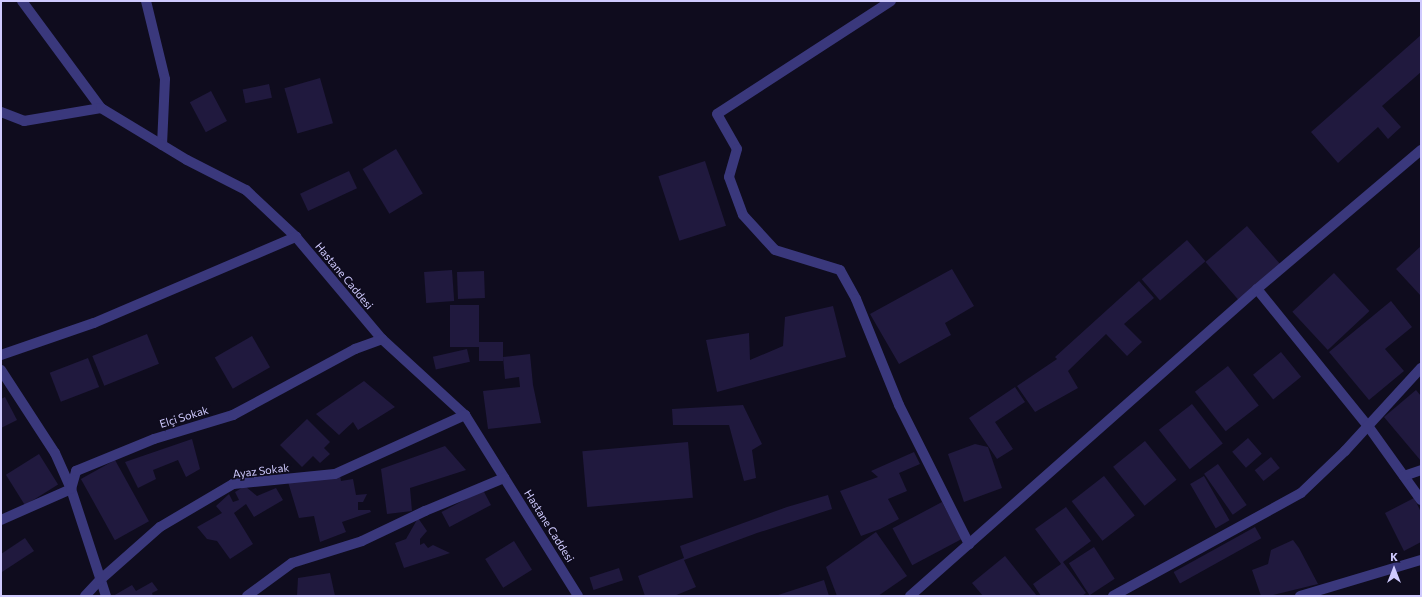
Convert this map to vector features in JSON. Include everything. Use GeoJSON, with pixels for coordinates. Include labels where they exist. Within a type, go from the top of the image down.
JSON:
{"type":"FeatureCollection","features":[{"type":"Feature","properties":{"kind":"street"},"geometry":{"type":"LineString","coordinates":[[1,112],[24,121],[101,108],[22,1]]}},
{"type":"Feature","properties":{"kind":"street"},"geometry":{"type":"LineString","coordinates":[[146,1],[165,79],[162,145]]}},
{"type":"Feature","properties":{"kind":"street"},"geometry":{"type":"LineString","coordinates":[[891,1],[717,114],[737,148],[729,177],[743,216],[775,250],[840,270],[856,299],[899,405],[969,544]]}},
{"type":"Feature","properties":{"kind":"street","name":"Hastane Caddesi"},"geometry":{"type":"LineString","coordinates":[[101,108],[187,160],[246,190],[296,237],[382,339],[464,415],[578,596]]}},
{"type":"Feature","properties":{"kind":"street"},"geometry":{"type":"LineString","coordinates":[[910,596],[1256,289],[1421,150]]}},
{"type":"Feature","properties":{"kind":"street"},"geometry":{"type":"LineString","coordinates":[[1,355],[94,323],[296,237]]}},
{"type":"Feature","properties":{"kind":"street"},"geometry":{"type":"LineString","coordinates":[[1256,289],[1368,426],[1421,500]]}},
{"type":"Feature","properties":{"kind":"street","name":"Elçi Sokak"},"geometry":{"type":"LineString","coordinates":[[71,489],[76,470],[154,439],[232,415],[355,349],[382,339]]}},
{"type":"Feature","properties":{"kind":"street"},"geometry":{"type":"LineString","coordinates":[[1113,596],[1301,493],[1368,426],[1421,368]]}},
{"type":"Feature","properties":{"kind":"street"},"geometry":{"type":"LineString","coordinates":[[1,370],[55,453],[71,489],[106,596]]}},
{"type":"Feature","properties":{"kind":"street","name":"Ayaz Sokak"},"geometry":{"type":"LineString","coordinates":[[85,596],[100,580],[160,527],[232,484],[335,474],[464,415]]}},
{"type":"Feature","properties":{"kind":"street"},"geometry":{"type":"LineString","coordinates":[[1404,476],[1421,470]]}},
{"type":"Feature","properties":{"kind":"street"},"geometry":{"type":"LineString","coordinates":[[247,596],[292,563],[362,541],[425,511],[504,478]]}},
{"type":"Feature","properties":{"kind":"street"},"geometry":{"type":"LineString","coordinates":[[1,520],[71,489]]}},
{"type":"Feature","properties":{"kind":"street"},"geometry":{"type":"LineString","coordinates":[[1300,596],[1421,560]]}},
{"type":"Feature","properties":{"kind":"building"},"geometry":{"type":"Polygon","coordinates":[[[1421,35],[1421,72],[1382,106],[1401,127],[1388,139],[1378,127],[1338,163],[1311,132],[1421,35]]]}},
{"type":"Feature","properties":{"kind":"building"},"geometry":{"type":"Polygon","coordinates":[[[320,78],[333,123],[297,133],[284,88],[320,78]]]}},
{"type":"Feature","properties":{"kind":"building"},"geometry":{"type":"Polygon","coordinates":[[[269,84],[272,98],[246,103],[243,90],[269,84]]]}},
{"type":"Feature","properties":{"kind":"building"},"geometry":{"type":"Polygon","coordinates":[[[211,91],[227,121],[206,132],[190,102],[211,91]]]}},
{"type":"Feature","properties":{"kind":"building"},"geometry":{"type":"Polygon","coordinates":[[[396,149],[423,194],[389,214],[363,169],[396,149]]]}},
{"type":"Feature","properties":{"kind":"building"},"geometry":{"type":"Polygon","coordinates":[[[705,161],[726,226],[679,241],[658,176],[705,161]]]}},
{"type":"Feature","properties":{"kind":"building"},"geometry":{"type":"Polygon","coordinates":[[[349,171],[357,188],[308,211],[300,194],[349,171]]]}},
{"type":"Feature","properties":{"kind":"building"},"geometry":{"type":"Polygon","coordinates":[[[1247,226],[1282,266],[1240,302],[1205,262],[1247,226]]]}},
{"type":"Feature","properties":{"kind":"building"},"geometry":{"type":"Polygon","coordinates":[[[1187,240],[1205,261],[1160,300],[1142,279],[1187,240]]]}},
{"type":"Feature","properties":{"kind":"building"},"geometry":{"type":"Polygon","coordinates":[[[1421,246],[1421,296],[1396,269],[1421,246]]]}},
{"type":"Feature","properties":{"kind":"building"},"geometry":{"type":"Polygon","coordinates":[[[952,269],[974,306],[945,323],[951,335],[899,364],[870,314],[952,269]]]}},
{"type":"Feature","properties":{"kind":"building"},"geometry":{"type":"Polygon","coordinates":[[[452,270],[454,301],[426,303],[424,272],[452,270]]]}},
{"type":"Feature","properties":{"kind":"building"},"geometry":{"type":"Polygon","coordinates":[[[484,271],[485,298],[458,299],[457,272],[484,271]]]}},
{"type":"Feature","properties":{"kind":"building"},"geometry":{"type":"Polygon","coordinates":[[[1334,273],[1369,311],[1328,350],[1292,312],[1334,273]]]}},
{"type":"Feature","properties":{"kind":"building"},"geometry":{"type":"Polygon","coordinates":[[[1139,281],[1154,298],[1124,324],[1142,342],[1127,356],[1106,334],[1068,371],[1078,388],[1035,412],[1017,386],[1057,359],[1055,357],[1139,281]]]}},
{"type":"Feature","properties":{"kind":"building"},"geometry":{"type":"Polygon","coordinates":[[[1391,301],[1412,327],[1385,349],[1404,371],[1369,400],[1329,352],[1391,301]]]}},
{"type":"Feature","properties":{"kind":"building"},"geometry":{"type":"Polygon","coordinates":[[[450,305],[479,305],[479,347],[450,347],[450,305]]]}},
{"type":"Feature","properties":{"kind":"building"},"geometry":{"type":"Polygon","coordinates":[[[833,306],[846,357],[717,392],[706,340],[749,333],[750,360],[783,346],[785,317],[833,306]]]}},
{"type":"Feature","properties":{"kind":"building"},"geometry":{"type":"Polygon","coordinates":[[[147,334],[159,364],[104,386],[92,356],[147,334]]]}},
{"type":"Feature","properties":{"kind":"building"},"geometry":{"type":"Polygon","coordinates":[[[252,336],[270,367],[233,389],[215,358],[252,336]]]}},
{"type":"Feature","properties":{"kind":"building"},"geometry":{"type":"Polygon","coordinates":[[[479,342],[503,342],[503,361],[479,361],[479,342]]]}},
{"type":"Feature","properties":{"kind":"building"},"geometry":{"type":"Polygon","coordinates":[[[467,349],[470,362],[436,370],[433,357],[467,349]]]}},
{"type":"Feature","properties":{"kind":"building"},"geometry":{"type":"Polygon","coordinates":[[[1281,352],[1301,377],[1273,400],[1253,375],[1281,352]]]}},
{"type":"Feature","properties":{"kind":"building"},"geometry":{"type":"Polygon","coordinates":[[[530,354],[533,385],[541,423],[488,429],[483,391],[520,387],[519,377],[505,379],[503,357],[530,354]]]}},
{"type":"Feature","properties":{"kind":"building"},"geometry":{"type":"Polygon","coordinates":[[[88,358],[99,387],[61,402],[50,373],[88,358]]]}},
{"type":"Feature","properties":{"kind":"building"},"geometry":{"type":"Polygon","coordinates":[[[1228,366],[1259,405],[1226,431],[1195,392],[1228,366]]]}},
{"type":"Feature","properties":{"kind":"building"},"geometry":{"type":"Polygon","coordinates":[[[364,381],[395,407],[358,430],[353,422],[339,435],[316,414],[364,381]]]}},
{"type":"Feature","properties":{"kind":"building"},"geometry":{"type":"Polygon","coordinates":[[[1015,387],[1025,402],[995,422],[1013,449],[997,459],[969,418],[1015,387]]]}},
{"type":"Feature","properties":{"kind":"building"},"geometry":{"type":"Polygon","coordinates":[[[1416,390],[1421,396],[1421,461],[1384,417],[1416,390]]]}},
{"type":"Feature","properties":{"kind":"building"},"geometry":{"type":"Polygon","coordinates":[[[5,397],[17,420],[1,428],[1,399],[5,397]]]}},
{"type":"Feature","properties":{"kind":"building"},"geometry":{"type":"Polygon","coordinates":[[[1192,404],[1223,443],[1190,469],[1159,430],[1192,404]]]}},
{"type":"Feature","properties":{"kind":"building"},"geometry":{"type":"Polygon","coordinates":[[[743,405],[762,444],[752,450],[756,478],[744,481],[729,425],[673,425],[672,409],[743,405]]]}},
{"type":"Feature","properties":{"kind":"building"},"geometry":{"type":"Polygon","coordinates":[[[307,419],[330,442],[324,448],[330,454],[320,463],[313,456],[302,467],[280,445],[307,419]]]}},
{"type":"Feature","properties":{"kind":"building"},"geometry":{"type":"Polygon","coordinates":[[[1248,438],[1262,454],[1246,468],[1232,452],[1248,438]]]}},
{"type":"Feature","properties":{"kind":"building"},"geometry":{"type":"Polygon","coordinates":[[[192,439],[200,469],[186,477],[178,460],[153,470],[156,479],[138,488],[125,462],[192,439]]]}},
{"type":"Feature","properties":{"kind":"building"},"geometry":{"type":"Polygon","coordinates":[[[1145,441],[1176,480],[1145,506],[1113,467],[1145,441]]]}},
{"type":"Feature","properties":{"kind":"building"},"geometry":{"type":"Polygon","coordinates":[[[688,442],[693,498],[587,507],[582,451],[688,442]]]}},
{"type":"Feature","properties":{"kind":"building"},"geometry":{"type":"Polygon","coordinates":[[[975,444],[988,447],[1002,488],[964,502],[948,454],[975,444]]]}},
{"type":"Feature","properties":{"kind":"building"},"geometry":{"type":"Polygon","coordinates":[[[445,446],[466,470],[410,488],[412,511],[387,514],[381,469],[445,446]]]}},
{"type":"Feature","properties":{"kind":"building"},"geometry":{"type":"Polygon","coordinates":[[[914,452],[920,464],[899,473],[907,491],[888,499],[899,519],[880,529],[861,536],[840,491],[878,477],[871,471],[914,452]]]}},
{"type":"Feature","properties":{"kind":"building"},"geometry":{"type":"Polygon","coordinates":[[[39,454],[58,485],[25,505],[6,475],[39,454]]]}},
{"type":"Feature","properties":{"kind":"building"},"geometry":{"type":"Polygon","coordinates":[[[1271,457],[1280,468],[1263,481],[1255,470],[1271,457]]]}},
{"type":"Feature","properties":{"kind":"building"},"geometry":{"type":"Polygon","coordinates":[[[115,460],[149,521],[115,540],[81,479],[115,460]]]}},
{"type":"Feature","properties":{"kind":"building"},"geometry":{"type":"Polygon","coordinates":[[[1218,464],[1247,505],[1233,515],[1204,474],[1218,464]]]}},
{"type":"Feature","properties":{"kind":"building"},"geometry":{"type":"Polygon","coordinates":[[[340,475],[341,481],[353,479],[356,495],[367,494],[363,502],[358,502],[358,510],[370,510],[371,512],[342,522],[346,532],[320,542],[314,516],[299,518],[288,482],[340,475]]]}},
{"type":"Feature","properties":{"kind":"building"},"geometry":{"type":"Polygon","coordinates":[[[1104,476],[1135,515],[1102,541],[1072,501],[1104,476]]]}},
{"type":"Feature","properties":{"kind":"building"},"geometry":{"type":"Polygon","coordinates":[[[1204,476],[1230,520],[1216,528],[1190,484],[1204,476]]]}},
{"type":"Feature","properties":{"kind":"building"},"geometry":{"type":"Polygon","coordinates":[[[245,486],[257,496],[276,488],[283,500],[254,517],[246,504],[234,513],[253,544],[230,559],[217,541],[207,539],[197,527],[222,513],[216,506],[229,494],[233,502],[239,500],[235,492],[245,486]]]}},
{"type":"Feature","properties":{"kind":"building"},"geometry":{"type":"Polygon","coordinates":[[[483,490],[491,505],[449,527],[442,512],[483,490]]]}},
{"type":"Feature","properties":{"kind":"building"},"geometry":{"type":"Polygon","coordinates":[[[828,495],[832,509],[757,533],[684,560],[696,587],[674,596],[645,596],[638,576],[684,558],[680,546],[787,507],[828,495]]]}},
{"type":"Feature","properties":{"kind":"building"},"geometry":{"type":"Polygon","coordinates":[[[1414,498],[1421,512],[1421,542],[1404,551],[1385,513],[1414,498]]]}},
{"type":"Feature","properties":{"kind":"building"},"geometry":{"type":"Polygon","coordinates":[[[942,502],[962,539],[912,565],[893,528],[942,502]]]}},
{"type":"Feature","properties":{"kind":"building"},"geometry":{"type":"Polygon","coordinates":[[[1066,507],[1091,541],[1063,562],[1086,593],[1082,596],[1041,596],[1033,584],[1061,564],[1035,529],[1066,507]]]}},
{"type":"Feature","properties":{"kind":"building"},"geometry":{"type":"Polygon","coordinates":[[[418,518],[427,531],[420,539],[420,545],[424,543],[428,548],[433,545],[450,553],[404,568],[395,543],[406,539],[418,518]]]}},
{"type":"Feature","properties":{"kind":"building"},"geometry":{"type":"Polygon","coordinates":[[[1255,527],[1261,538],[1180,583],[1174,572],[1255,527]]]}},
{"type":"Feature","properties":{"kind":"building"},"geometry":{"type":"Polygon","coordinates":[[[876,532],[907,576],[878,596],[837,596],[826,567],[876,532]]]}},
{"type":"Feature","properties":{"kind":"building"},"geometry":{"type":"Polygon","coordinates":[[[25,538],[34,551],[2,572],[1,554],[25,538]]]}},
{"type":"Feature","properties":{"kind":"building"},"geometry":{"type":"Polygon","coordinates":[[[1293,540],[1299,548],[1318,584],[1269,596],[1261,596],[1252,570],[1268,564],[1271,550],[1293,540]]]}},
{"type":"Feature","properties":{"kind":"building"},"geometry":{"type":"Polygon","coordinates":[[[514,541],[532,570],[503,588],[485,559],[514,541]]]}},
{"type":"Feature","properties":{"kind":"building"},"geometry":{"type":"Polygon","coordinates":[[[1094,547],[1115,579],[1090,595],[1069,563],[1094,547]]]}},
{"type":"Feature","properties":{"kind":"building"},"geometry":{"type":"Polygon","coordinates":[[[1005,556],[1037,596],[983,596],[972,583],[1005,556]]]}},
{"type":"Feature","properties":{"kind":"building"},"geometry":{"type":"Polygon","coordinates":[[[619,568],[623,580],[594,590],[590,578],[619,568]]]}},
{"type":"Feature","properties":{"kind":"building"},"geometry":{"type":"Polygon","coordinates":[[[330,573],[335,596],[297,596],[298,578],[330,573]]]}},
{"type":"Feature","properties":{"kind":"building"},"geometry":{"type":"Polygon","coordinates":[[[824,580],[829,596],[775,596],[824,580]]]}},
{"type":"Feature","properties":{"kind":"building"},"geometry":{"type":"Polygon","coordinates":[[[152,582],[158,590],[152,593],[153,596],[113,596],[132,585],[136,591],[152,582]]]}}]}
